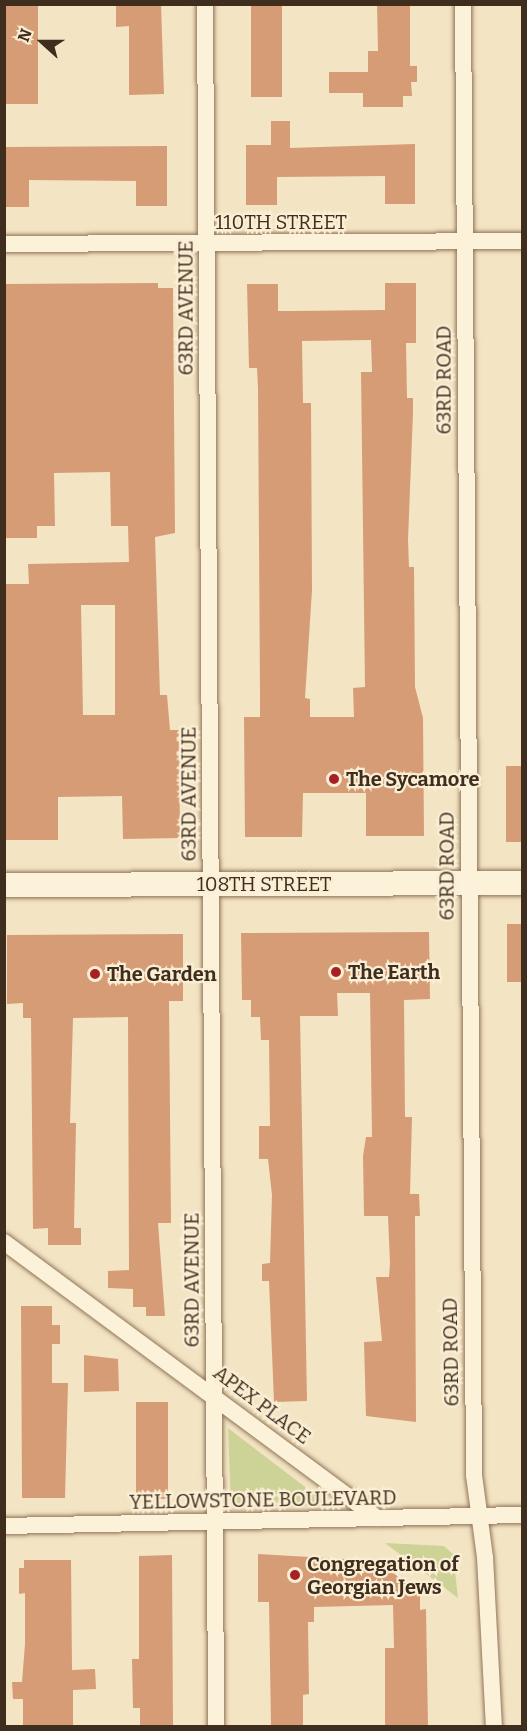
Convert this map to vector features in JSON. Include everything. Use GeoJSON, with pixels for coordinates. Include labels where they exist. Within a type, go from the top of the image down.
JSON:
{"type":"FeatureCollection","features":[{"type":"Feature","properties":{"kind":"main road","name":"108TH STREET"},"geometry":{"type":"LineString","coordinates":[[4,885],[522,883]]}},
{"type":"Feature","properties":{"kind":"street","name":"63RD AVENUE"},"geometry":{"type":"LineString","coordinates":[[205,4],[216,1726]]}},
{"type":"Feature","properties":{"kind":"street","name":"63RD ROAD"},"geometry":{"type":"LineString","coordinates":[[463,4],[474,1475],[481,1516],[494,1726]]}},
{"type":"Feature","properties":{"kind":"street","name":"110TH STREET"},"geometry":{"type":"LineString","coordinates":[[4,244],[522,241]]}},
{"type":"Feature","properties":{"kind":"street","name":"APEX PLACE"},"geometry":{"type":"LineString","coordinates":[[4,1242],[214,1395],[377,1518]]}},
{"type":"Feature","properties":{"kind":"street","name":"YELLOWSTONE BOULEVARD"},"geometry":{"type":"LineString","coordinates":[[4,1526],[522,1515]]}},
{"type":"Feature","properties":{"kind":"green space"},"geometry":{"type":"Polygon","coordinates":[[[228,1428],[330,1506],[231,1505],[228,1428]]]}},
{"type":"Feature","properties":{"kind":"green space"},"geometry":{"type":"Polygon","coordinates":[[[385,1543],[444,1546],[453,1554],[458,1598],[385,1543]]]}},
{"type":"Feature","properties":{"kind":"building"},"geometry":{"type":"Polygon","coordinates":[[[6,4],[38,4],[38,104],[6,104],[6,4]]]}},
{"type":"Feature","properties":{"kind":"building"},"geometry":{"type":"Polygon","coordinates":[[[116,4],[161,4],[164,94],[129,95],[129,26],[116,27],[116,4]]]}},
{"type":"Feature","properties":{"kind":"building"},"geometry":{"type":"Polygon","coordinates":[[[251,4],[282,4],[282,97],[251,97],[251,4]]]}},
{"type":"Feature","properties":{"kind":"building"},"geometry":{"type":"Polygon","coordinates":[[[377,4],[410,4],[410,66],[417,66],[417,82],[411,82],[412,96],[403,96],[403,107],[363,107],[363,93],[329,93],[329,72],[368,72],[368,51],[378,51],[377,4]]]}},
{"type":"Feature","properties":{"kind":"building"},"geometry":{"type":"Polygon","coordinates":[[[271,121],[290,121],[290,148],[415,144],[415,204],[385,204],[385,176],[277,177],[277,205],[246,205],[246,145],[271,145],[271,121]]]}},
{"type":"Feature","properties":{"kind":"building"},"geometry":{"type":"Polygon","coordinates":[[[167,146],[167,206],[136,206],[136,181],[29,180],[29,207],[4,207],[4,147],[167,146]]]}},
{"type":"Feature","properties":{"kind":"building"},"geometry":{"type":"Polygon","coordinates":[[[158,283],[158,288],[173,288],[175,533],[155,537],[160,695],[167,695],[170,730],[179,730],[180,838],[123,839],[122,796],[58,797],[58,840],[4,840],[4,584],[29,584],[28,564],[129,562],[128,526],[111,526],[110,472],[54,473],[55,526],[37,526],[37,538],[6,538],[4,284],[158,283]],[[81,605],[83,715],[115,715],[115,605],[81,605]]]}},
{"type":"Feature","properties":{"kind":"building"},"geometry":{"type":"Polygon","coordinates":[[[385,283],[416,283],[416,343],[406,343],[407,398],[413,398],[408,540],[409,567],[414,567],[415,687],[423,718],[424,836],[366,836],[366,793],[303,793],[302,837],[245,837],[244,717],[260,717],[258,388],[257,368],[249,368],[247,284],[278,284],[278,311],[385,310],[385,283]],[[371,340],[302,341],[303,403],[311,403],[312,590],[305,698],[310,699],[310,717],[354,717],[353,688],[365,687],[361,372],[372,372],[371,340]]]}},
{"type":"Feature","properties":{"kind":"building"},"geometry":{"type":"Polygon","coordinates":[[[506,766],[522,766],[522,842],[506,842],[506,766]]]}},
{"type":"Feature","properties":{"kind":"building"},"geometry":{"type":"Polygon","coordinates":[[[507,924],[522,924],[522,982],[507,982],[507,924]]]}},
{"type":"Feature","properties":{"kind":"building"},"geometry":{"type":"Polygon","coordinates":[[[429,932],[430,999],[404,1000],[405,1117],[412,1117],[410,1194],[419,1194],[420,1216],[415,1216],[416,1422],[366,1416],[364,1342],[382,1341],[376,1277],[389,1277],[390,1263],[388,1216],[364,1216],[363,1156],[366,1137],[372,1137],[370,993],[337,993],[338,1016],[300,1016],[307,1401],[274,1402],[269,1281],[262,1281],[262,1264],[270,1263],[272,1195],[268,1159],[259,1159],[259,1126],[270,1126],[269,1040],[261,1040],[260,1017],[251,1017],[251,1000],[242,1000],[241,933],[429,932]]]}},
{"type":"Feature","properties":{"kind":"building"},"geometry":{"type":"Polygon","coordinates":[[[183,934],[183,1001],[169,1001],[171,1223],[158,1223],[165,1316],[146,1316],[146,1307],[133,1307],[133,1289],[108,1288],[108,1271],[129,1270],[128,1017],[73,1018],[70,1123],[76,1123],[74,1228],[81,1228],[81,1245],[48,1245],[48,1228],[33,1229],[31,1018],[23,1018],[23,1003],[7,1004],[7,935],[183,934]]]}},
{"type":"Feature","properties":{"kind":"building"},"geometry":{"type":"Polygon","coordinates":[[[21,1306],[52,1306],[52,1325],[60,1325],[60,1344],[52,1344],[52,1383],[68,1383],[65,1498],[22,1498],[21,1306]]]}},
{"type":"Feature","properties":{"kind":"building"},"geometry":{"type":"Polygon","coordinates":[[[84,1355],[118,1359],[119,1391],[84,1392],[84,1355]]]}},
{"type":"Feature","properties":{"kind":"building"},"geometry":{"type":"Polygon","coordinates":[[[136,1402],[168,1402],[168,1499],[136,1499],[136,1402]]]}},
{"type":"Feature","properties":{"kind":"building"},"geometry":{"type":"Polygon","coordinates":[[[258,1554],[378,1561],[420,1594],[420,1610],[426,1609],[428,1726],[385,1726],[385,1648],[394,1648],[393,1605],[314,1607],[314,1622],[308,1622],[309,1694],[303,1695],[303,1726],[271,1726],[269,1602],[258,1602],[258,1554]]]}},
{"type":"Feature","properties":{"kind":"building"},"geometry":{"type":"Polygon","coordinates":[[[172,1555],[173,1726],[140,1726],[140,1708],[133,1708],[132,1659],[139,1659],[139,1556],[172,1555]]]}},
{"type":"Feature","properties":{"kind":"building"},"geometry":{"type":"Polygon","coordinates":[[[24,1560],[71,1560],[72,1670],[95,1669],[96,1689],[73,1690],[73,1726],[23,1725],[23,1699],[13,1699],[12,1682],[22,1682],[25,1593],[19,1594],[19,1568],[24,1568],[24,1560]]]}},
{"type":"Feature","properties":{"kind":"place","name":"The Sycamore"},"geometry":{"type":"Point","coordinates":[334,779]}},
{"type":"Feature","properties":{"kind":"place","name":"The Earth"},"geometry":{"type":"Point","coordinates":[336,972]}},
{"type":"Feature","properties":{"kind":"place","name":"The Garden"},"geometry":{"type":"Point","coordinates":[95,974]}},
{"type":"Feature","properties":{"kind":"place","name":"Congregation of Georgian Jews"},"geometry":{"type":"Point","coordinates":[295,1575]}}]}
